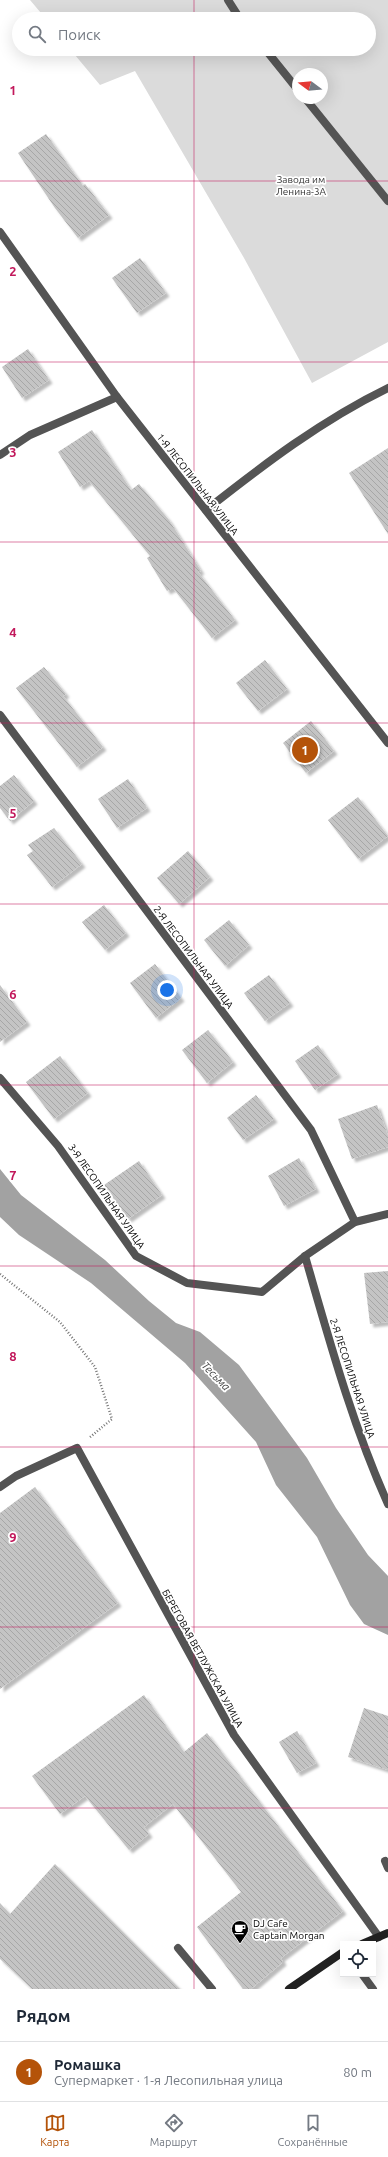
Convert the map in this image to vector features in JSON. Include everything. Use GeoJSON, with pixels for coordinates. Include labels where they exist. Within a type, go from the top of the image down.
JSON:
{"type":"FeatureCollection","features":[{"type":"Feature","properties":{"kind":"main road"},"geometry":{"type":"LineString","coordinates":[[369,1941],[388,1933]]}},
{"type":"Feature","properties":{"kind":"main road"},"geometry":{"type":"LineString","coordinates":[[289,1989],[340,1954]]}},
{"type":"Feature","properties":{"kind":"street"},"geometry":{"type":"LineString","coordinates":[[228,0],[236,12]]}},
{"type":"Feature","properties":{"kind":"street"},"geometry":{"type":"LineString","coordinates":[[271,56],[292,83]]}},
{"type":"Feature","properties":{"kind":"street"},"geometry":{"type":"LineString","coordinates":[[309,104],[388,201]]}},
{"type":"Feature","properties":{"kind":"street","name":"1-Я ЛЕСОПИЛЬНАЯ УЛИЦА"},"geometry":{"type":"LineString","coordinates":[[0,232],[117,397],[388,743]]}},
{"type":"Feature","properties":{"kind":"street"},"geometry":{"type":"LineString","coordinates":[[206,510],[276,454],[366,398],[388,388]]}},
{"type":"Feature","properties":{"kind":"street"},"geometry":{"type":"LineString","coordinates":[[0,455],[30,435],[117,397]]}},
{"type":"Feature","properties":{"kind":"street","name":"2-Я ЛЕСОПИЛЬНАЯ УЛИЦА"},"geometry":{"type":"LineString","coordinates":[[0,715],[311,1130],[355,1222]]}},
{"type":"Feature","properties":{"kind":"street","name":"3-Я ЛЕСОПИЛЬНАЯ УЛИЦА"},"geometry":{"type":"LineString","coordinates":[[0,1078],[58,1146],[136,1256],[187,1283],[262,1292],[305,1256],[355,1222]]}},
{"type":"Feature","properties":{"kind":"street"},"geometry":{"type":"LineString","coordinates":[[355,1222],[388,1214]]}},
{"type":"Feature","properties":{"kind":"street","name":"2-Я ЛЕСОПИЛЬНАЯ УЛИЦА"},"geometry":{"type":"LineString","coordinates":[[305,1256],[344,1391],[374,1474],[388,1504]]}},
{"type":"Feature","properties":{"kind":"street"},"geometry":{"type":"LineString","coordinates":[[0,1487],[16,1476],[77,1448]]}},
{"type":"Feature","properties":{"kind":"street","name":"БЕРЕГОВАЯ ВЕТЛУЖСКАЯ УЛИЦА"},"geometry":{"type":"LineString","coordinates":[[77,1448],[234,1736],[379,1937]]}},
{"type":"Feature","properties":{"kind":"street"},"geometry":{"type":"LineString","coordinates":[[178,1948],[212,1989]]}},
{"type":"Feature","properties":{"kind":"street"},"geometry":{"type":"LineString","coordinates":[[364,1977],[373,1989]]}},
{"type":"Feature","properties":{"kind":"path"},"geometry":{"type":"LineString","coordinates":[[0,1274],[60,1322],[95,1367],[112,1419],[77,1448]]}},
{"type":"Feature","properties":{"kind":"green space","name":"Завода им Ленина-3А"},"geometry":{"type":"Polygon","coordinates":[[[30,0],[388,0],[388,342],[312,383],[244,258],[135,71],[100,85],[76,56],[376,56],[376,12],[40,12],[30,0]]]}},
{"type":"Feature","properties":{"kind":"water","name":"Тесьма"},"geometry":{"type":"Polygon","coordinates":[[[0,1169],[21,1195],[105,1260],[149,1301],[176,1323],[200,1332],[239,1365],[307,1458],[336,1508],[368,1555],[388,1576],[388,1635],[364,1624],[350,1605],[317,1537],[276,1485],[256,1442],[185,1363],[91,1283],[19,1235],[0,1217],[0,1169]]]}},
{"type":"Feature","properties":{"kind":"building"},"geometry":{"type":"Polygon","coordinates":[[[46,134],[83,186],[85,184],[109,215],[78,238],[55,208],[18,153],[46,134]]]}},
{"type":"Feature","properties":{"kind":"building"},"geometry":{"type":"Polygon","coordinates":[[[140,258],[166,293],[137,313],[112,278],[140,258]]]}},
{"type":"Feature","properties":{"kind":"building"},"geometry":{"type":"Polygon","coordinates":[[[28,349],[49,380],[22,398],[2,367],[28,349]]]}},
{"type":"Feature","properties":{"kind":"building"},"geometry":{"type":"Polygon","coordinates":[[[92,430],[131,490],[139,484],[169,520],[201,571],[198,572],[235,620],[212,638],[173,588],[167,591],[147,558],[150,556],[89,481],[80,487],[58,452],[92,430]]]}},
{"type":"Feature","properties":{"kind":"building"},"geometry":{"type":"Polygon","coordinates":[[[388,448],[388,534],[349,473],[388,448]]]}},
{"type":"Feature","properties":{"kind":"building"},"geometry":{"type":"Polygon","coordinates":[[[265,660],[287,689],[258,711],[236,683],[265,660]]]}},
{"type":"Feature","properties":{"kind":"building"},"geometry":{"type":"Polygon","coordinates":[[[44,667],[66,694],[63,696],[103,747],[77,767],[16,688],[44,667]]]}},
{"type":"Feature","properties":{"kind":"building"},"geometry":{"type":"Polygon","coordinates":[[[311,721],[334,751],[306,773],[283,743],[311,721]]]}},
{"type":"Feature","properties":{"kind":"building"},"geometry":{"type":"Polygon","coordinates":[[[14,775],[34,801],[10,821],[0,808],[0,786],[14,775]]]}},
{"type":"Feature","properties":{"kind":"building"},"geometry":{"type":"Polygon","coordinates":[[[128,779],[147,808],[117,828],[98,799],[128,779]]]}},
{"type":"Feature","properties":{"kind":"building"},"geometry":{"type":"Polygon","coordinates":[[[358,797],[388,836],[358,859],[328,820],[358,797]]]}},
{"type":"Feature","properties":{"kind":"building"},"geometry":{"type":"Polygon","coordinates":[[[54,828],[82,864],[52,887],[27,855],[33,851],[28,845],[54,828]]]}},
{"type":"Feature","properties":{"kind":"building"},"geometry":{"type":"Polygon","coordinates":[[[188,851],[210,877],[179,904],[157,878],[188,851]]]}},
{"type":"Feature","properties":{"kind":"building"},"geometry":{"type":"Polygon","coordinates":[[[104,905],[126,933],[105,950],[82,922],[104,905]]]}},
{"type":"Feature","properties":{"kind":"building"},"geometry":{"type":"Polygon","coordinates":[[[229,920],[249,945],[225,966],[204,940],[229,920]]]}},
{"type":"Feature","properties":{"kind":"building"},"geometry":{"type":"Polygon","coordinates":[[[155,964],[181,998],[156,1018],[130,983],[155,964]]]}},
{"type":"Feature","properties":{"kind":"building"},"geometry":{"type":"Polygon","coordinates":[[[269,975],[290,1003],[265,1021],[244,993],[269,975]]]}},
{"type":"Feature","properties":{"kind":"building"},"geometry":{"type":"Polygon","coordinates":[[[0,985],[27,1022],[0,1042],[0,985]]]}},
{"type":"Feature","properties":{"kind":"building"},"geometry":{"type":"Polygon","coordinates":[[[208,1030],[233,1062],[207,1083],[182,1050],[208,1030]]]}},
{"type":"Feature","properties":{"kind":"building"},"geometry":{"type":"Polygon","coordinates":[[[318,1045],[338,1074],[315,1090],[295,1061],[318,1045]]]}},
{"type":"Feature","properties":{"kind":"building"},"geometry":{"type":"Polygon","coordinates":[[[60,1056],[88,1093],[54,1119],[26,1082],[60,1056]]]}},
{"type":"Feature","properties":{"kind":"building"},"geometry":{"type":"Polygon","coordinates":[[[256,1095],[274,1119],[243,1140],[227,1118],[256,1095]]]}},
{"type":"Feature","properties":{"kind":"building"},"geometry":{"type":"Polygon","coordinates":[[[377,1105],[388,1136],[388,1147],[352,1159],[338,1119],[377,1105]]]}},
{"type":"Feature","properties":{"kind":"building"},"geometry":{"type":"Polygon","coordinates":[[[299,1158],[316,1189],[284,1206],[268,1176],[299,1158]]]}},
{"type":"Feature","properties":{"kind":"building"},"geometry":{"type":"Polygon","coordinates":[[[139,1161],[162,1195],[128,1219],[104,1185],[139,1161]]]}},
{"type":"Feature","properties":{"kind":"building"},"geometry":{"type":"Polygon","coordinates":[[[388,1271],[388,1322],[370,1324],[364,1273],[388,1271]]]}},
{"type":"Feature","properties":{"kind":"building"},"geometry":{"type":"Polygon","coordinates":[[[35,1487],[118,1603],[0,1689],[0,1513],[35,1487]]]}},
{"type":"Feature","properties":{"kind":"building"},"geometry":{"type":"Polygon","coordinates":[[[144,1695],[184,1752],[207,1733],[343,1911],[281,1958],[283,1962],[251,1989],[243,1989],[197,1927],[241,1892],[173,1804],[144,1827],[149,1834],[129,1850],[85,1796],[60,1814],[32,1776],[144,1695]]]}},
{"type":"Feature","properties":{"kind":"building"},"geometry":{"type":"Polygon","coordinates":[[[364,1708],[388,1716],[388,1770],[348,1757],[364,1708]]]}},
{"type":"Feature","properties":{"kind":"building"},"geometry":{"type":"Polygon","coordinates":[[[297,1731],[316,1763],[297,1773],[279,1742],[297,1731]]]}},
{"type":"Feature","properties":{"kind":"building"},"geometry":{"type":"Polygon","coordinates":[[[55,1864],[180,1989],[32,1989],[0,1959],[0,1903],[10,1914],[55,1864]]]}},
{"type":"Feature","properties":{"kind":"place","name":"Ромашка"},"geometry":{"type":"Point","coordinates":[305,750]}},
{"type":"Feature","properties":{"kind":"place","name":"DJ Cafe Captain Morgan"},"geometry":{"type":"Point","coordinates":[240,1944]}}]}
